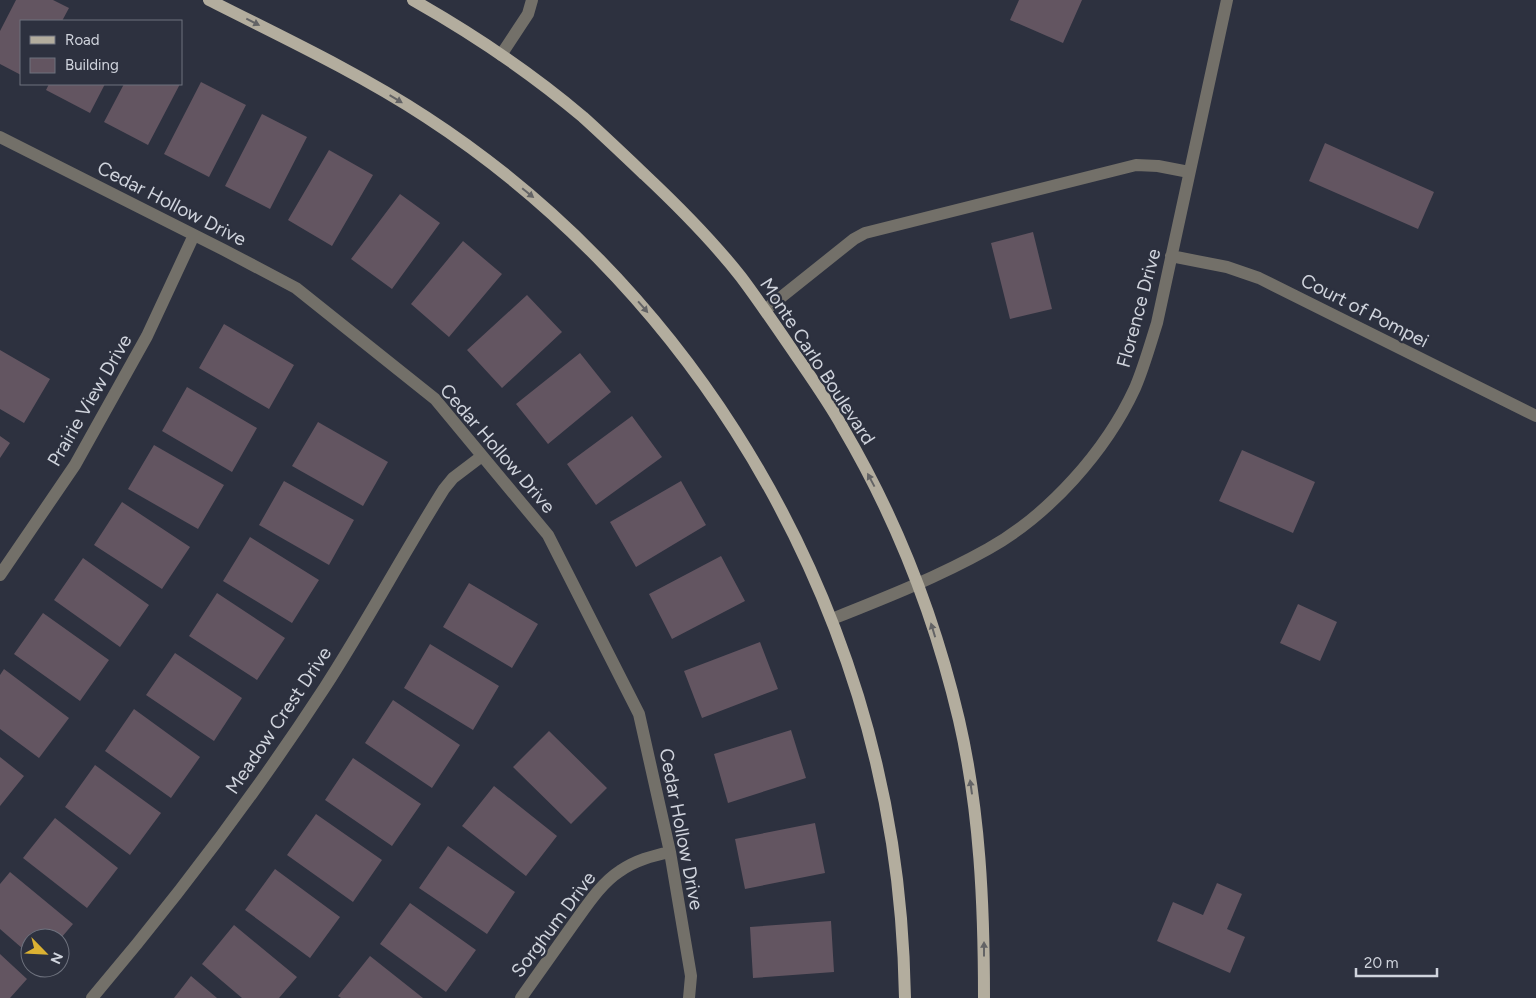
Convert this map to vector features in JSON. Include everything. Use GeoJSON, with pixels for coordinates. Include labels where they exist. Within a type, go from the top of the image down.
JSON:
{"type":"FeatureCollection","features":[{"type":"Feature","properties":{"kind":"main road"},"geometry":{"type":"LineString","coordinates":[[209,0],[348,70],[426,117],[502,172],[536,199],[614,275],[649,314],[707,388],[736,431],[787,520],[809,564],[832,619],[859,701],[883,793],[892,844],[898,895],[905,998]]}},
{"type":"Feature","properties":{"kind":"main road","name":"Monte Carlo Boulevard"},"geometry":{"type":"LineString","coordinates":[[413,0],[444,17],[538,81],[584,118],[667,196],[718,250],[765,310],[844,428],[878,492],[918,584],[945,668],[959,722],[970,778],[977,834],[982,893],[984,998]]}},
{"type":"Feature","properties":{"kind":"street"},"geometry":{"type":"LineString","coordinates":[[501,55],[528,14],[532,0]]}},
{"type":"Feature","properties":{"kind":"street","name":"Florence Drive"},"geometry":{"type":"LineString","coordinates":[[832,619],[918,584],[1013,533],[1064,489],[1104,441],[1135,388],[1157,323],[1227,0]]}},
{"type":"Feature","properties":{"kind":"street","name":"Cedar Hollow Drive"},"geometry":{"type":"LineString","coordinates":[[0,137],[296,288],[435,399],[548,535],[639,714],[670,852],[691,976],[689,998]]}},
{"type":"Feature","properties":{"kind":"street"},"geometry":{"type":"LineString","coordinates":[[765,310],[854,239],[881,228],[1136,165],[1158,166],[1189,172]]}},
{"type":"Feature","properties":{"kind":"street","name":"Prairie View Drive"},"geometry":{"type":"LineString","coordinates":[[0,575],[80,456],[148,336],[194,235]]}},
{"type":"Feature","properties":{"kind":"street","name":"Court of Pompei"},"geometry":{"type":"LineString","coordinates":[[1171,256],[1227,267],[1259,278],[1536,416]]}},
{"type":"Feature","properties":{"kind":"street","name":"Meadow Crest Drive"},"geometry":{"type":"LineString","coordinates":[[92,998],[208,854],[283,750],[364,623],[444,489],[453,478],[482,456]]}},
{"type":"Feature","properties":{"kind":"street","name":"Sorghum Drive"},"geometry":{"type":"LineString","coordinates":[[521,998],[587,905],[605,884],[619,871],[633,863],[646,857],[670,852]]}},
{"type":"Feature","properties":{"kind":"building"},"geometry":{"type":"Polygon","coordinates":[[[16,0],[53,0],[69,8],[63,20],[20,20],[20,74],[0,64],[0,31],[16,0]]]}},
{"type":"Feature","properties":{"kind":"building"},"geometry":{"type":"Polygon","coordinates":[[[1019,0],[1082,0],[1063,43],[1010,20],[1019,0]]]}},
{"type":"Feature","properties":{"kind":"building"},"geometry":{"type":"Polygon","coordinates":[[[201,82],[246,105],[209,177],[164,154],[201,82]]]}},
{"type":"Feature","properties":{"kind":"building"},"geometry":{"type":"Polygon","coordinates":[[[48,85],[104,85],[90,113],[46,90],[48,85]]]}},
{"type":"Feature","properties":{"kind":"building"},"geometry":{"type":"Polygon","coordinates":[[[123,85],[179,85],[148,145],[104,122],[123,85]]]}},
{"type":"Feature","properties":{"kind":"building"},"geometry":{"type":"Polygon","coordinates":[[[262,114],[307,137],[270,209],[225,186],[262,114]]]}},
{"type":"Feature","properties":{"kind":"building"},"geometry":{"type":"Polygon","coordinates":[[[1325,143],[1434,192],[1418,229],[1309,181],[1325,143]]]}},
{"type":"Feature","properties":{"kind":"building"},"geometry":{"type":"Polygon","coordinates":[[[329,150],[373,175],[332,246],[288,220],[329,150]]]}},
{"type":"Feature","properties":{"kind":"building"},"geometry":{"type":"Polygon","coordinates":[[[400,194],[440,223],[392,289],[351,259],[400,194]]]}},
{"type":"Feature","properties":{"kind":"building"},"geometry":{"type":"Polygon","coordinates":[[[1033,232],[1052,309],[1010,319],[991,243],[1033,232]]]}},
{"type":"Feature","properties":{"kind":"building"},"geometry":{"type":"Polygon","coordinates":[[[463,241],[502,274],[449,337],[411,304],[463,241]]]}},
{"type":"Feature","properties":{"kind":"building"},"geometry":{"type":"Polygon","coordinates":[[[527,295],[562,332],[502,388],[467,350],[527,295]]]}},
{"type":"Feature","properties":{"kind":"building"},"geometry":{"type":"Polygon","coordinates":[[[224,324],[294,365],[269,409],[199,368],[224,324]]]}},
{"type":"Feature","properties":{"kind":"building"},"geometry":{"type":"Polygon","coordinates":[[[0,350],[50,379],[24,423],[0,409],[0,350]]]}},
{"type":"Feature","properties":{"kind":"building"},"geometry":{"type":"Polygon","coordinates":[[[580,353],[611,392],[548,444],[516,404],[580,353]]]}},
{"type":"Feature","properties":{"kind":"building"},"geometry":{"type":"Polygon","coordinates":[[[187,387],[257,428],[232,472],[162,431],[187,387]]]}},
{"type":"Feature","properties":{"kind":"building"},"geometry":{"type":"Polygon","coordinates":[[[632,416],[662,457],[596,505],[567,464],[632,416]]]}},
{"type":"Feature","properties":{"kind":"building"},"geometry":{"type":"Polygon","coordinates":[[[318,422],[388,462],[363,506],[292,466],[318,422]]]}},
{"type":"Feature","properties":{"kind":"building"},"geometry":{"type":"Polygon","coordinates":[[[0,436],[10,443],[0,458],[0,436]]]}},
{"type":"Feature","properties":{"kind":"building"},"geometry":{"type":"Polygon","coordinates":[[[154,445],[224,485],[198,529],[128,489],[154,445]]]}},
{"type":"Feature","properties":{"kind":"building"},"geometry":{"type":"Polygon","coordinates":[[[1242,450],[1315,482],[1293,533],[1219,501],[1242,450]]]}},
{"type":"Feature","properties":{"kind":"building"},"geometry":{"type":"Polygon","coordinates":[[[284,481],[354,520],[329,565],[259,525],[284,481]]]}},
{"type":"Feature","properties":{"kind":"building"},"geometry":{"type":"Polygon","coordinates":[[[681,481],[706,525],[636,567],[610,522],[681,481]]]}},
{"type":"Feature","properties":{"kind":"building"},"geometry":{"type":"Polygon","coordinates":[[[122,502],[190,547],[162,589],[94,545],[122,502]]]}},
{"type":"Feature","properties":{"kind":"building"},"geometry":{"type":"Polygon","coordinates":[[[250,537],[319,580],[292,623],[223,581],[250,537]]]}},
{"type":"Feature","properties":{"kind":"building"},"geometry":{"type":"Polygon","coordinates":[[[721,556],[745,601],[672,639],[649,594],[721,556]]]}},
{"type":"Feature","properties":{"kind":"building"},"geometry":{"type":"Polygon","coordinates":[[[83,558],[149,605],[120,647],[54,600],[83,558]]]}},
{"type":"Feature","properties":{"kind":"building"},"geometry":{"type":"Polygon","coordinates":[[[469,583],[538,624],[512,668],[443,627],[469,583]]]}},
{"type":"Feature","properties":{"kind":"building"},"geometry":{"type":"Polygon","coordinates":[[[217,593],[285,638],[257,680],[189,636],[217,593]]]}},
{"type":"Feature","properties":{"kind":"building"},"geometry":{"type":"Polygon","coordinates":[[[1298,604],[1337,622],[1320,661],[1280,643],[1298,604]]]}},
{"type":"Feature","properties":{"kind":"building"},"geometry":{"type":"Polygon","coordinates":[[[43,613],[109,660],[80,701],[14,654],[43,613]]]}},
{"type":"Feature","properties":{"kind":"building"},"geometry":{"type":"Polygon","coordinates":[[[760,642],[778,689],[702,718],[684,671],[760,642]]]}},
{"type":"Feature","properties":{"kind":"building"},"geometry":{"type":"Polygon","coordinates":[[[430,644],[499,686],[473,730],[404,688],[430,644]]]}},
{"type":"Feature","properties":{"kind":"building"},"geometry":{"type":"Polygon","coordinates":[[[175,653],[242,698],[214,741],[146,695],[175,653]]]}},
{"type":"Feature","properties":{"kind":"building"},"geometry":{"type":"Polygon","coordinates":[[[4,669],[69,718],[39,758],[0,729],[0,675],[4,669]]]}},
{"type":"Feature","properties":{"kind":"building"},"geometry":{"type":"Polygon","coordinates":[[[393,700],[460,745],[432,788],[365,743],[393,700]]]}},
{"type":"Feature","properties":{"kind":"building"},"geometry":{"type":"Polygon","coordinates":[[[134,709],[200,757],[171,798],[105,751],[134,709]]]}},
{"type":"Feature","properties":{"kind":"building"},"geometry":{"type":"Polygon","coordinates":[[[791,730],[806,778],[728,803],[714,754],[791,730]]]}},
{"type":"Feature","properties":{"kind":"building"},"geometry":{"type":"Polygon","coordinates":[[[549,731],[607,788],[571,824],[513,767],[549,731]]]}},
{"type":"Feature","properties":{"kind":"building"},"geometry":{"type":"Polygon","coordinates":[[[0,757],[24,776],[0,806],[0,757]]]}},
{"type":"Feature","properties":{"kind":"building"},"geometry":{"type":"Polygon","coordinates":[[[353,758],[421,804],[392,846],[325,800],[353,758]]]}},
{"type":"Feature","properties":{"kind":"building"},"geometry":{"type":"Polygon","coordinates":[[[95,765],[161,813],[130,855],[65,807],[95,765]]]}},
{"type":"Feature","properties":{"kind":"building"},"geometry":{"type":"Polygon","coordinates":[[[494,786],[557,836],[526,876],[462,826],[494,786]]]}},
{"type":"Feature","properties":{"kind":"building"},"geometry":{"type":"Polygon","coordinates":[[[316,814],[382,860],[353,902],[287,855],[316,814]]]}},
{"type":"Feature","properties":{"kind":"building"},"geometry":{"type":"Polygon","coordinates":[[[55,818],[118,868],[87,908],[23,858],[55,818]]]}},
{"type":"Feature","properties":{"kind":"building"},"geometry":{"type":"Polygon","coordinates":[[[815,823],[825,873],[745,889],[735,839],[815,823]]]}},
{"type":"Feature","properties":{"kind":"building"},"geometry":{"type":"Polygon","coordinates":[[[448,846],[515,892],[487,934],[419,888],[448,846]]]}},
{"type":"Feature","properties":{"kind":"building"},"geometry":{"type":"Polygon","coordinates":[[[275,869],[340,917],[310,958],[245,910],[275,869]]]}},
{"type":"Feature","properties":{"kind":"building"},"geometry":{"type":"Polygon","coordinates":[[[10,872],[73,924],[70,928],[20,928],[20,946],[0,929],[0,884],[10,872]]]}},
{"type":"Feature","properties":{"kind":"building"},"geometry":{"type":"Polygon","coordinates":[[[1217,883],[1242,894],[1227,929],[1245,937],[1230,973],[1157,941],[1173,902],[1203,915],[1217,883]]]}},
{"type":"Feature","properties":{"kind":"building"},"geometry":{"type":"Polygon","coordinates":[[[410,903],[476,950],[446,992],[380,944],[410,903]]]}},
{"type":"Feature","properties":{"kind":"building"},"geometry":{"type":"Polygon","coordinates":[[[831,921],[834,972],[753,978],[750,927],[831,921]]]}},
{"type":"Feature","properties":{"kind":"building"},"geometry":{"type":"Polygon","coordinates":[[[234,925],[297,977],[279,998],[242,998],[202,964],[234,925]]]}},
{"type":"Feature","properties":{"kind":"building"},"geometry":{"type":"Polygon","coordinates":[[[0,954],[20,973],[20,978],[27,979],[10,998],[0,998],[0,954]]]}},
{"type":"Feature","properties":{"kind":"building"},"geometry":{"type":"Polygon","coordinates":[[[370,956],[423,998],[341,998],[338,996],[370,956]]]}},
{"type":"Feature","properties":{"kind":"building"},"geometry":{"type":"Polygon","coordinates":[[[191,976],[217,998],[174,998],[191,976]]]}}]}
